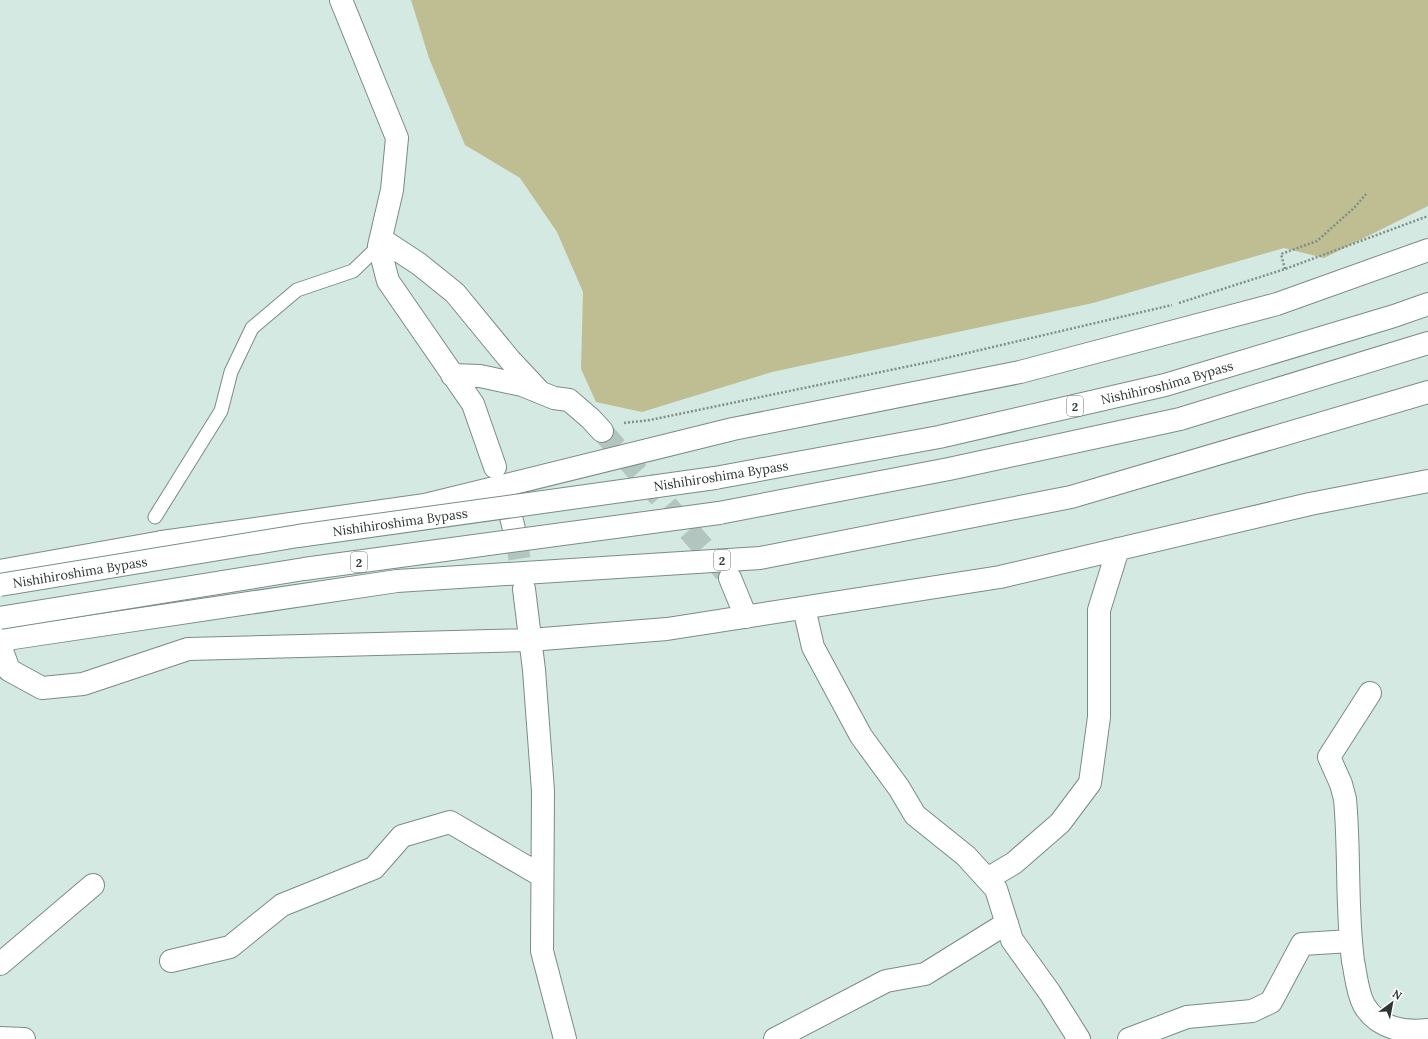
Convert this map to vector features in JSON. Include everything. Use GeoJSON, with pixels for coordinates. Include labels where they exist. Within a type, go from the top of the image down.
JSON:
{"type":"FeatureCollection","features":[{"type":"Feature","properties":{"kind":"main road"},"geometry":{"type":"LineString","coordinates":[[341,0],[397,138],[392,190],[380,243],[388,281],[473,404],[495,467]]}},
{"type":"Feature","properties":{"kind":"main road"},"geometry":{"type":"LineString","coordinates":[[380,243],[419,264],[455,293],[510,360],[539,391]]}},
{"type":"Feature","properties":{"kind":"main road","name":"Nishihiroshima Bypass"},"geometry":{"type":"LineString","coordinates":[[0,571],[162,542],[425,505],[733,429],[1020,372],[1277,304],[1428,250]]}},
{"type":"Feature","properties":{"kind":"main road","name":"Nishihiroshima Bypass"},"geometry":{"type":"LineString","coordinates":[[0,585],[298,536],[715,478],[939,437],[1164,386],[1387,318],[1428,304]]}},
{"type":"Feature","properties":{"kind":"main road","name":"2"},"geometry":{"type":"LineString","coordinates":[[0,618],[304,569],[719,513],[948,469],[1180,419],[1428,343]]}},
{"type":"Feature","properties":{"kind":"main road"},"geometry":{"type":"LineString","coordinates":[[452,375],[480,376],[539,391],[554,398],[569,400],[600,429]]}},
{"type":"Feature","properties":{"kind":"main road","name":"2"},"geometry":{"type":"LineString","coordinates":[[0,640],[397,581],[760,558],[1072,497],[1428,392]]}},
{"type":"Feature","properties":{"kind":"main road"},"geometry":{"type":"LineString","coordinates":[[0,645],[9,670],[42,688],[83,684],[188,649],[530,640],[667,629],[1000,577],[1310,504],[1428,481]]}},
{"type":"Feature","properties":{"kind":"main road"},"geometry":{"type":"LineString","coordinates":[[510,513],[516,537]]}},
{"type":"Feature","properties":{"kind":"main road"},"geometry":{"type":"LineString","coordinates":[[987,879],[1014,863],[1060,823],[1090,783],[1099,717],[1100,610],[1118,549]]}},
{"type":"Feature","properties":{"kind":"main road"},"geometry":{"type":"LineString","coordinates":[[730,578],[746,617]]}},
{"type":"Feature","properties":{"kind":"main road"},"geometry":{"type":"LineString","coordinates":[[524,589],[543,791],[542,951],[565,1039]]}},
{"type":"Feature","properties":{"kind":"main road"},"geometry":{"type":"LineString","coordinates":[[804,608],[814,647],[862,736],[915,815],[966,856],[996,889],[1012,940],[1050,993],[1079,1039]]}},
{"type":"Feature","properties":{"kind":"main road"},"geometry":{"type":"LineString","coordinates":[[1370,693],[1329,757],[1341,784],[1345,799],[1351,941],[1357,986],[1364,1006],[1378,1021],[1394,1034],[1428,1030]]}},
{"type":"Feature","properties":{"kind":"main road"},"geometry":{"type":"LineString","coordinates":[[171,961],[230,947],[282,905],[374,868],[402,836],[450,822],[542,876]]}},
{"type":"Feature","properties":{"kind":"main road"},"geometry":{"type":"LineString","coordinates":[[0,964],[93,885]]}},
{"type":"Feature","properties":{"kind":"main road"},"geometry":{"type":"LineString","coordinates":[[775,1039],[886,981],[925,974],[1007,923]]}},
{"type":"Feature","properties":{"kind":"main road"},"geometry":{"type":"LineString","coordinates":[[1129,1039],[1187,1017],[1252,1011],[1271,1002],[1302,944],[1351,941]]}},
{"type":"Feature","properties":{"kind":"main road"},"geometry":{"type":"LineString","coordinates":[[0,1038],[24,1039]]}},
{"type":"Feature","properties":{"kind":"lane"},"geometry":{"type":"LineString","coordinates":[[155,517],[221,411],[231,372],[252,328],[297,290],[353,271],[380,243]]}},
{"type":"Feature","properties":{"kind":"path"},"geometry":{"type":"LineString","coordinates":[[1285,269],[1281,254],[1317,241],[1355,207],[1366,194]]}},
{"type":"Feature","properties":{"kind":"path"},"geometry":{"type":"LineString","coordinates":[[600,429],[929,362],[1177,304],[1285,269],[1428,216]]}},
{"type":"Feature","properties":{"kind":"green space"},"geometry":{"type":"Polygon","coordinates":[[[411,0],[1428,0],[1428,206],[1324,258],[1284,248],[1093,303],[772,372],[642,412],[596,402],[581,369],[583,292],[557,232],[520,178],[465,145],[429,58],[411,0]]]}},
{"type":"Feature","properties":{"kind":"tunnel"},"geometry":{"type":"LineString","coordinates":[[602,431],[725,572]]}},
{"type":"Feature","properties":{"kind":"tunnel"},"geometry":{"type":"LineString","coordinates":[[516,537],[524,589]]}}]}
